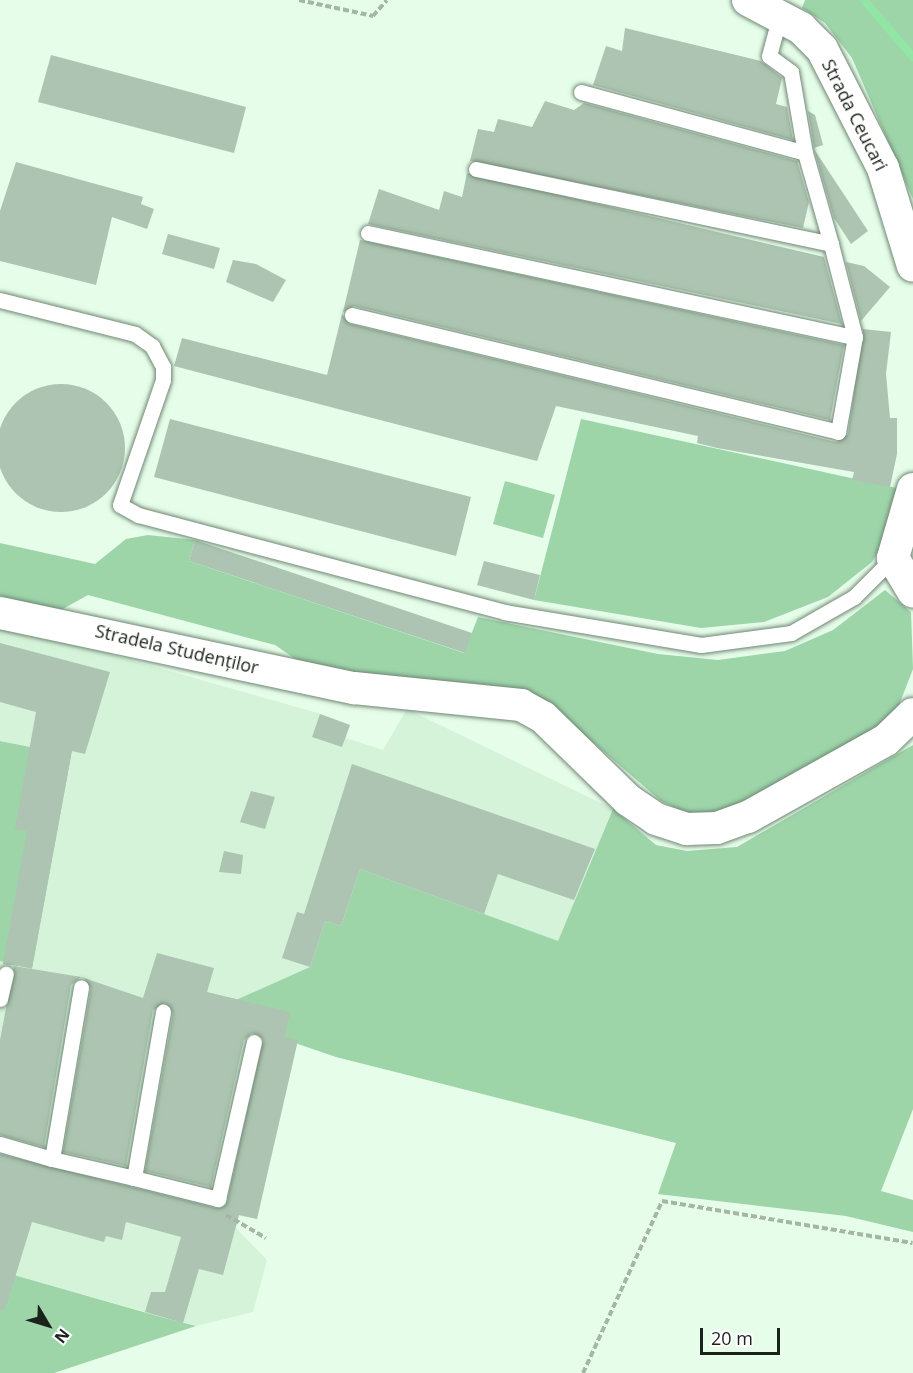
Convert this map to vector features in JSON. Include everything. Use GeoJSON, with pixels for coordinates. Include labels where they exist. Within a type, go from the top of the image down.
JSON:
{"type":"FeatureCollection","features":[{"type":"Feature","properties":{"kind":"street","name":"Strada Ceucari"},"geometry":{"type":"LineString","coordinates":[[748,0],[780,15],[822,49],[861,118],[901,217],[913,267]]}},
{"type":"Feature","properties":{"kind":"street"},"geometry":{"type":"LineString","coordinates":[[913,489],[893,558],[913,591]]}},
{"type":"Feature","properties":{"kind":"street","name":"Stradela Studenților"},"geometry":{"type":"LineString","coordinates":[[0,613],[354,688],[521,705],[543,717],[628,800],[656,819],[687,829],[717,828],[748,816],[886,740],[913,714]]}},
{"type":"Feature","properties":{"kind":"lane"},"geometry":{"type":"LineString","coordinates":[[352,315],[837,432],[855,337],[805,153],[791,72],[769,56],[780,15]]}},
{"type":"Feature","properties":{"kind":"lane"},"geometry":{"type":"LineString","coordinates":[[581,92],[805,153]]}},
{"type":"Feature","properties":{"kind":"lane"},"geometry":{"type":"LineString","coordinates":[[476,169],[831,244]]}},
{"type":"Feature","properties":{"kind":"lane"},"geometry":{"type":"LineString","coordinates":[[368,233],[855,337]]}},
{"type":"Feature","properties":{"kind":"lane"},"geometry":{"type":"LineString","coordinates":[[0,300],[135,334],[152,346],[163,367],[120,505],[138,515],[504,612],[701,645],[791,633],[854,597],[893,558]]}},
{"type":"Feature","properties":{"kind":"lane"},"geometry":{"type":"LineString","coordinates":[[0,999],[6,974]]}},
{"type":"Feature","properties":{"kind":"lane"},"geometry":{"type":"LineString","coordinates":[[52,1159],[81,987]]}},
{"type":"Feature","properties":{"kind":"lane"},"geometry":{"type":"LineString","coordinates":[[134,1178],[163,1012]]}},
{"type":"Feature","properties":{"kind":"lane"},"geometry":{"type":"LineString","coordinates":[[0,1144],[52,1159],[218,1199],[254,1042]]}},
{"type":"Feature","properties":{"kind":"path"},"geometry":{"type":"LineString","coordinates":[[299,0],[373,15],[387,0]]}},
{"type":"Feature","properties":{"kind":"path"},"geometry":{"type":"LineString","coordinates":[[218,1199],[230,1218],[266,1238]]}},
{"type":"Feature","properties":{"kind":"path"},"geometry":{"type":"LineString","coordinates":[[582,1373],[662,1201],[913,1243]]}},
{"type":"Feature","properties":{"kind":"shaded area"},"geometry":{"type":"Polygon","coordinates":[[[0,623],[321,714],[350,725],[346,738],[383,750],[407,709],[613,809],[558,941],[341,926],[310,967],[208,1013],[298,1040],[257,1219],[239,1216],[236,1228],[267,1260],[253,1312],[196,1326],[0,1271],[0,961],[32,968],[70,755],[0,741],[0,623]]]}},
{"type":"Feature","properties":{"kind":"green space"},"geometry":{"type":"Polygon","coordinates":[[[805,0],[913,0],[913,199],[852,58],[825,23],[802,8],[805,0]]]}},
{"type":"Feature","properties":{"kind":"green space"},"geometry":{"type":"Polygon","coordinates":[[[581,419],[901,489],[892,530],[872,562],[828,597],[764,622],[701,628],[534,600],[581,419]]]}},
{"type":"Feature","properties":{"kind":"green space"},"geometry":{"type":"Polygon","coordinates":[[[505,481],[555,495],[543,538],[493,524],[505,481]]]}},
{"type":"Feature","properties":{"kind":"green space"},"geometry":{"type":"Polygon","coordinates":[[[148,535],[195,540],[189,561],[464,653],[478,617],[658,654],[718,660],[785,651],[833,630],[885,590],[911,612],[913,669],[899,705],[879,728],[722,817],[693,816],[661,801],[543,699],[307,667],[275,645],[88,595],[61,610],[0,599],[0,543],[95,564],[126,539],[148,535]]]}},
{"type":"Feature","properties":{"kind":"green space"},"geometry":{"type":"Polygon","coordinates":[[[0,741],[71,755],[32,969],[0,961],[0,741]]]}},
{"type":"Feature","properties":{"kind":"green space"},"geometry":{"type":"Polygon","coordinates":[[[913,745],[913,1109],[881,1191],[913,1200],[913,1232],[846,1216],[658,1194],[676,1143],[336,1057],[207,1013],[310,967],[325,921],[341,926],[360,869],[558,941],[613,809],[656,845],[687,851],[737,847],[913,745]]]}},
{"type":"Feature","properties":{"kind":"green space"},"geometry":{"type":"Polygon","coordinates":[[[0,1271],[196,1326],[54,1373],[0,1373],[0,1271]]]}},
{"type":"Feature","properties":{"kind":"building"},"geometry":{"type":"Polygon","coordinates":[[[625,28],[761,61],[782,78],[776,104],[787,107],[793,140],[593,85],[606,46],[622,51],[625,28]]]}},
{"type":"Feature","properties":{"kind":"building"},"geometry":{"type":"Polygon","coordinates":[[[51,55],[246,107],[234,153],[38,102],[51,55]]]}},
{"type":"Feature","properties":{"kind":"building"},"geometry":{"type":"Polygon","coordinates":[[[545,101],[574,110],[584,103],[797,161],[809,202],[803,228],[470,161],[478,129],[494,132],[498,119],[532,127],[545,101]]]}},
{"type":"Feature","properties":{"kind":"building"},"geometry":{"type":"Polygon","coordinates":[[[808,111],[815,115],[823,145],[814,148],[808,111]]]}},
{"type":"Feature","properties":{"kind":"building"},"geometry":{"type":"Polygon","coordinates":[[[814,149],[868,231],[851,244],[834,218],[814,149]]]}},
{"type":"Feature","properties":{"kind":"building"},"geometry":{"type":"Polygon","coordinates":[[[16,162],[143,197],[141,204],[154,209],[147,229],[112,217],[96,285],[0,261],[0,211],[16,162]]]}},
{"type":"Feature","properties":{"kind":"building"},"geometry":{"type":"Polygon","coordinates":[[[467,173],[824,257],[842,324],[368,224],[379,189],[439,210],[444,191],[462,197],[467,173]]]}},
{"type":"Feature","properties":{"kind":"building"},"geometry":{"type":"Polygon","coordinates":[[[168,234],[220,248],[214,269],[162,254],[168,234]]]}},
{"type":"Feature","properties":{"kind":"building"},"geometry":{"type":"Polygon","coordinates":[[[360,240],[844,345],[830,420],[354,306],[343,312],[360,240]]]}},
{"type":"Feature","properties":{"kind":"building"},"geometry":{"type":"Polygon","coordinates":[[[233,260],[256,264],[286,280],[273,302],[226,282],[233,260]]]}},
{"type":"Feature","properties":{"kind":"building"},"geometry":{"type":"Polygon","coordinates":[[[846,262],[864,266],[890,287],[861,321],[846,262]]]}},
{"type":"Feature","properties":{"kind":"building"},"geometry":{"type":"Polygon","coordinates":[[[342,314],[350,324],[836,442],[848,434],[863,329],[891,332],[886,374],[890,418],[897,418],[897,454],[890,487],[852,480],[854,472],[717,448],[697,443],[698,436],[556,406],[537,461],[174,366],[182,338],[327,375],[342,314]]]}},
{"type":"Feature","properties":{"kind":"building"},"geometry":{"type":"Polygon","coordinates":[[[61,384],[86,389],[106,403],[120,423],[125,448],[120,473],[106,493],[86,507],[61,512],[36,507],[16,493],[2,473],[-3,448],[2,423],[16,403],[36,389],[61,384]]]}},
{"type":"Feature","properties":{"kind":"building"},"geometry":{"type":"Polygon","coordinates":[[[170,419],[471,497],[456,556],[154,477],[170,419]]]}},
{"type":"Feature","properties":{"kind":"building"},"geometry":{"type":"Polygon","coordinates":[[[195,540],[472,633],[465,653],[189,561],[195,540]]]}},
{"type":"Feature","properties":{"kind":"building"},"geometry":{"type":"Polygon","coordinates":[[[484,561],[540,575],[534,600],[477,585],[484,561]]]}},
{"type":"Feature","properties":{"kind":"building"},"geometry":{"type":"Polygon","coordinates":[[[0,643],[110,672],[85,754],[72,751],[32,968],[3,964],[27,831],[15,829],[36,712],[0,702],[0,643]]]}},
{"type":"Feature","properties":{"kind":"building"},"geometry":{"type":"Polygon","coordinates":[[[320,714],[350,725],[342,747],[312,737],[320,714]]]}},
{"type":"Feature","properties":{"kind":"building"},"geometry":{"type":"Polygon","coordinates":[[[352,764],[595,849],[574,900],[498,874],[484,914],[360,869],[341,926],[325,921],[310,967],[282,958],[297,912],[304,914],[352,764]]]}},
{"type":"Feature","properties":{"kind":"building"},"geometry":{"type":"Polygon","coordinates":[[[251,791],[275,797],[265,829],[240,822],[251,791]]]}},
{"type":"Feature","properties":{"kind":"building"},"geometry":{"type":"Polygon","coordinates":[[[224,851],[243,855],[241,874],[219,872],[224,851]]]}},
{"type":"Feature","properties":{"kind":"building"},"geometry":{"type":"Polygon","coordinates":[[[157,953],[214,968],[207,992],[290,1012],[285,1037],[298,1040],[257,1219],[239,1215],[223,1275],[199,1269],[183,1323],[145,1312],[151,1292],[165,1292],[181,1237],[126,1222],[122,1240],[106,1236],[104,1242],[32,1222],[5,1310],[0,1310],[0,1154],[216,1208],[227,1202],[263,1039],[252,1033],[244,1040],[211,1187],[145,1171],[173,1014],[165,1003],[153,1010],[126,1166],[63,1152],[91,989],[84,978],[143,998],[157,953]]]}},
{"type":"Feature","properties":{"kind":"building"},"geometry":{"type":"Polygon","coordinates":[[[14,966],[81,977],[71,985],[44,1147],[0,1135],[0,1040],[14,966]]]}},
{"type":"Feature","properties":{"kind":"waterway"},"geometry":{"type":"LineString","coordinates":[[864,0],[913,57]]}}]}
